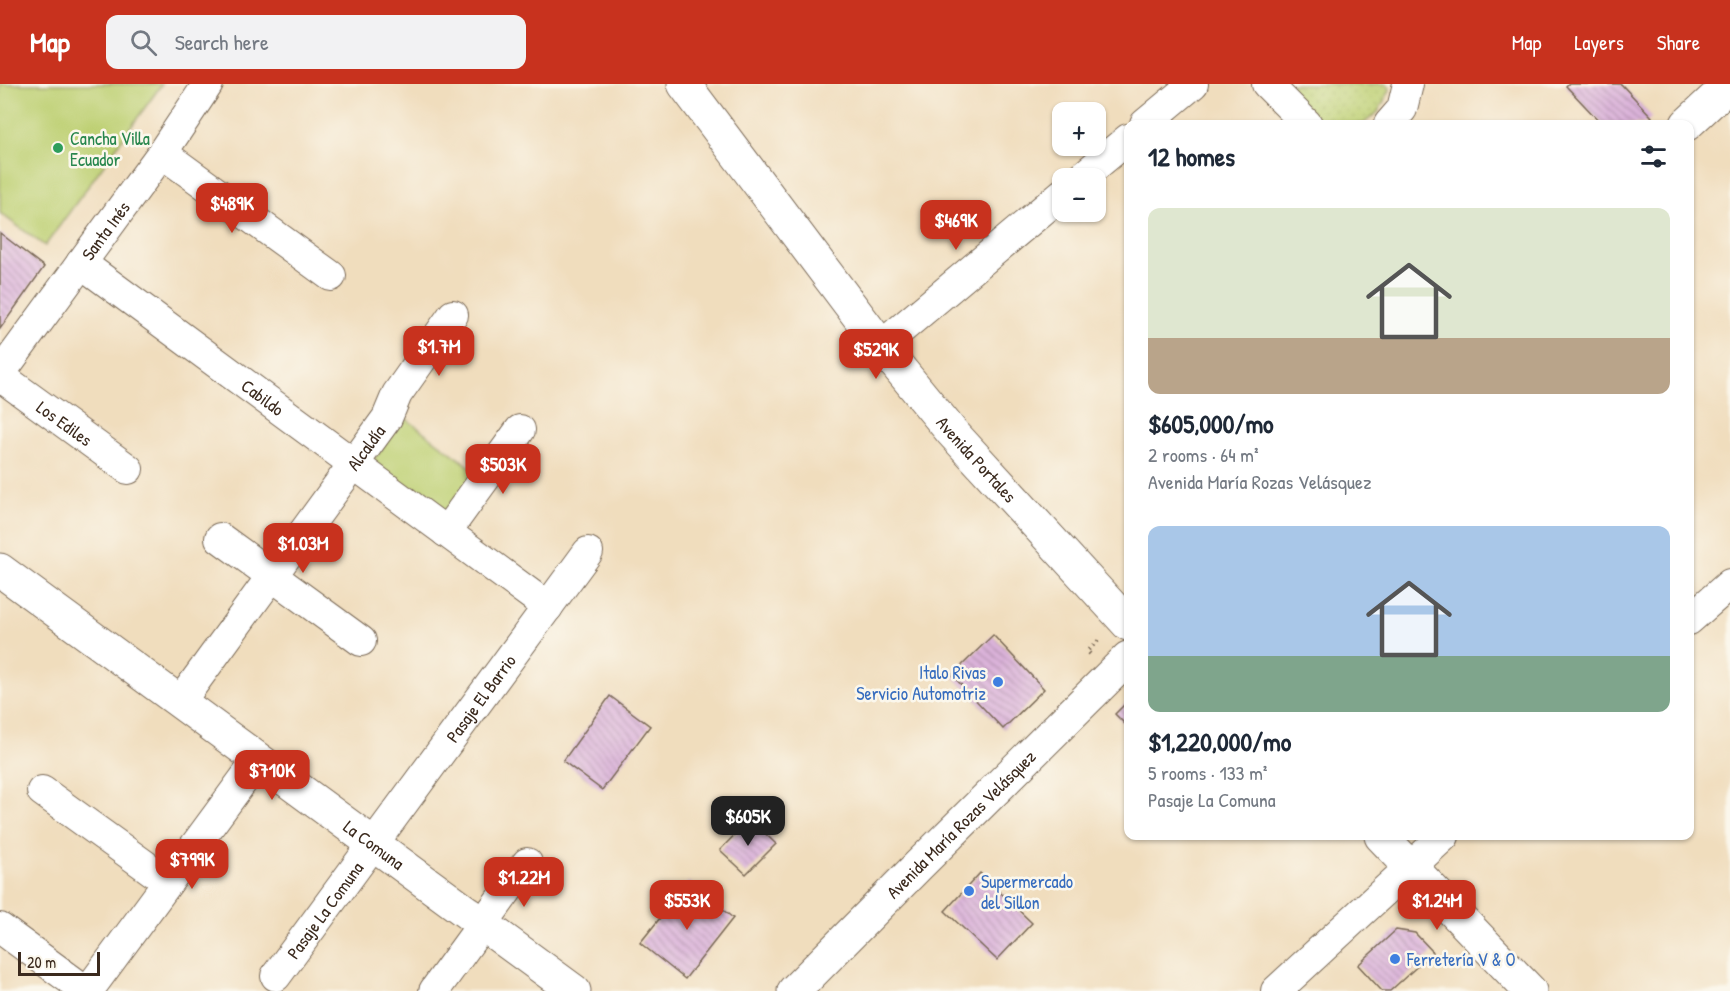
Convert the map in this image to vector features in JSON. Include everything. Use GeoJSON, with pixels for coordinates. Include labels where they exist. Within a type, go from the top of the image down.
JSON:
{"type":"FeatureCollection","features":[{"type":"Feature","properties":{"kind":"main road","name":"Avenida Portales"},"geometry":{"type":"LineString","coordinates":[[684,84],[881,346],[951,431],[1124,620]]}},
{"type":"Feature","properties":{"kind":"main road"},"geometry":{"type":"LineString","coordinates":[[1691,120],[1730,84]]}},
{"type":"Feature","properties":{"kind":"main road","name":"La Comuna"},"geometry":{"type":"LineString","coordinates":[[0,570],[574,991]]}},
{"type":"Feature","properties":{"kind":"main road","name":"Avenida María Rozas Velásquez"},"geometry":{"type":"LineString","coordinates":[[794,991],[1124,662]]}},
{"type":"Feature","properties":{"kind":"main road"},"geometry":{"type":"LineString","coordinates":[[1385,840],[1530,991]]}},
{"type":"Feature","properties":{"kind":"street","name":"Santa Inés"},"geometry":{"type":"LineString","coordinates":[[0,375],[162,153],[208,84]]}},
{"type":"Feature","properties":{"kind":"street"},"geometry":{"type":"LineString","coordinates":[[1150,120],[1193,84]]}},
{"type":"Feature","properties":{"kind":"street"},"geometry":{"type":"LineString","coordinates":[[1268,84],[1303,120]]}},
{"type":"Feature","properties":{"kind":"street"},"geometry":{"type":"LineString","coordinates":[[1396,120],[1406,98],[1408,84]]}},
{"type":"Feature","properties":{"kind":"street"},"geometry":{"type":"LineString","coordinates":[[1093,168],[1124,142]]}},
{"type":"Feature","properties":{"kind":"street"},"geometry":{"type":"LineString","coordinates":[[162,153],[331,276]]}},
{"type":"Feature","properties":{"kind":"street"},"geometry":{"type":"LineString","coordinates":[[881,346],[1052,202]]}},
{"type":"Feature","properties":{"kind":"street","name":"Cabildo"},"geometry":{"type":"LineString","coordinates":[[81,263],[548,607]]}},
{"type":"Feature","properties":{"kind":"street","name":"Alcaldía"},"geometry":{"type":"LineString","coordinates":[[180,702],[387,418],[397,394],[453,315]]}},
{"type":"Feature","properties":{"kind":"street","name":"Los Ediles"},"geometry":{"type":"LineString","coordinates":[[0,375],[128,469]]}},
{"type":"Feature","properties":{"kind":"street"},"geometry":{"type":"LineString","coordinates":[[446,531],[520,430]]}},
{"type":"Feature","properties":{"kind":"street"},"geometry":{"type":"LineString","coordinates":[[220,538],[361,641]]}},
{"type":"Feature","properties":{"kind":"street","name":"Pasaje El Barrio"},"geometry":{"type":"LineString","coordinates":[[374,844],[588,552]]}},
{"type":"Feature","properties":{"kind":"street"},"geometry":{"type":"LineString","coordinates":[[1694,616],[1730,584]]}},
{"type":"Feature","properties":{"kind":"street"},"geometry":{"type":"LineString","coordinates":[[0,928],[87,991],[258,760]]}},
{"type":"Feature","properties":{"kind":"street"},"geometry":{"type":"LineString","coordinates":[[42,791],[168,882]]}},
{"type":"Feature","properties":{"kind":"street"},"geometry":{"type":"LineString","coordinates":[[1276,991],[1439,840]]}},
{"type":"Feature","properties":{"kind":"street","name":"Pasaje La Comuna"},"geometry":{"type":"LineString","coordinates":[[276,976],[374,844]]}},
{"type":"Feature","properties":{"kind":"street"},"geometry":{"type":"LineString","coordinates":[[434,991],[527,863]]}},
{"type":"Feature","properties":{"kind":"green space","name":"Cancha Villa Ecuador"},"geometry":{"type":"Polygon","coordinates":[[[0,84],[162,84],[45,246],[0,213],[0,84]]]}},
{"type":"Feature","properties":{"kind":"green space"},"geometry":{"type":"Polygon","coordinates":[[[1277,84],[1388,84],[1390,90],[1378,112],[1368,120],[1319,120],[1277,84]]]}},
{"type":"Feature","properties":{"kind":"green space"},"geometry":{"type":"Polygon","coordinates":[[[405,418],[481,475],[446,522],[370,464],[405,418]]]}},
{"type":"Feature","properties":{"kind":"building"},"geometry":{"type":"Polygon","coordinates":[[[1568,84],[1621,84],[1652,117],[1649,120],[1598,120],[1566,86],[1568,84]]]}},
{"type":"Feature","properties":{"kind":"building"},"geometry":{"type":"Polygon","coordinates":[[[0,233],[44,267],[0,329],[0,233]]]}},
{"type":"Feature","properties":{"kind":"building","name":"Italo Rivas Servicio Automotriz"},"geometry":{"type":"Polygon","coordinates":[[[993,635],[1044,689],[1003,729],[952,675],[993,635]]]}},
{"type":"Feature","properties":{"kind":"building"},"geometry":{"type":"Polygon","coordinates":[[[610,696],[650,726],[602,790],[563,761],[610,696]]]}},
{"type":"Feature","properties":{"kind":"building"},"geometry":{"type":"Polygon","coordinates":[[[1124,705],[1124,723],[1115,714],[1124,705]]]}},
{"type":"Feature","properties":{"kind":"building"},"geometry":{"type":"Polygon","coordinates":[[[750,819],[776,844],[746,874],[720,850],[750,819]]]}},
{"type":"Feature","properties":{"kind":"building"},"geometry":{"type":"Polygon","coordinates":[[[980,873],[1032,923],[997,960],[945,911],[980,873]]]}},
{"type":"Feature","properties":{"kind":"building"},"geometry":{"type":"Polygon","coordinates":[[[689,882],[733,918],[685,979],[640,943],[689,882]]]}},
{"type":"Feature","properties":{"kind":"building","name":"Ferretería V & O"},"geometry":{"type":"Polygon","coordinates":[[[1396,930],[1415,933],[1433,952],[1390,991],[1382,991],[1358,965],[1396,930]]]}},
{"type":"Feature","properties":{"kind":"place","name":"Cancha Villa Ecuador"},"geometry":{"type":"Point","coordinates":[58,148]}},
{"type":"Feature","properties":{"kind":"place","name":"Italo Rivas Servicio Automotriz"},"geometry":{"type":"Point","coordinates":[998,682]}},
{"type":"Feature","properties":{"kind":"place","name":"Supermercado del Sillon"},"geometry":{"type":"Point","coordinates":[969,891]}},
{"type":"Feature","properties":{"kind":"place","name":"Ferretería V & O"},"geometry":{"type":"Point","coordinates":[1395,959]}}]}
